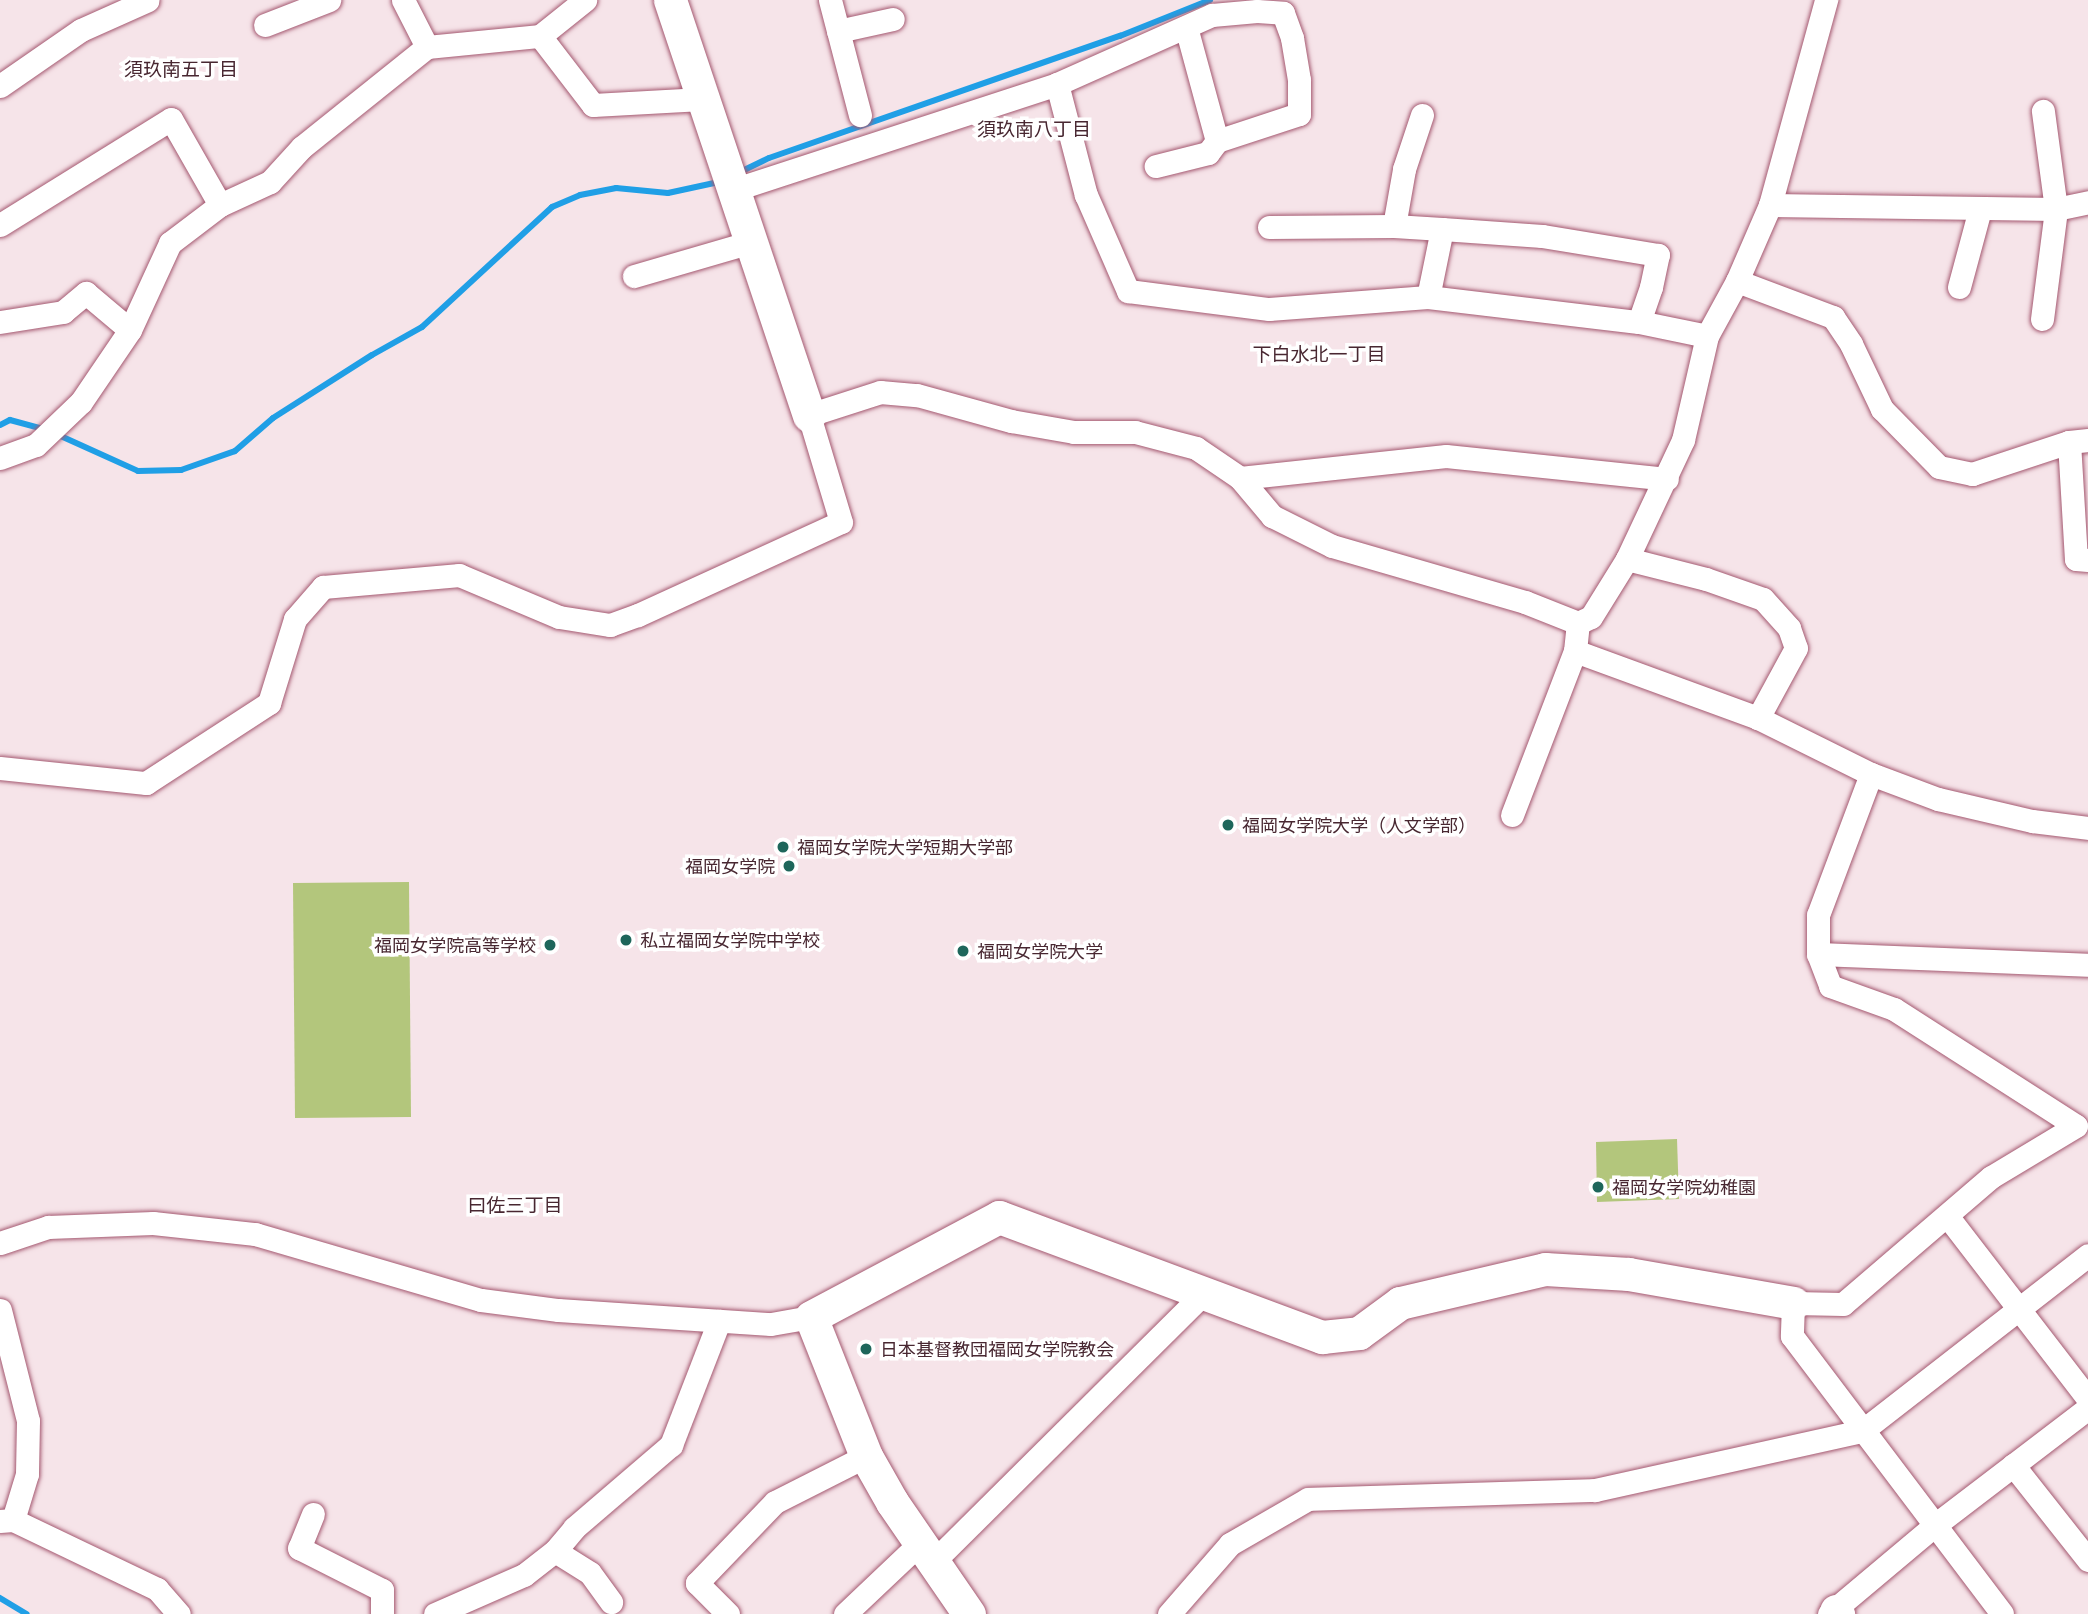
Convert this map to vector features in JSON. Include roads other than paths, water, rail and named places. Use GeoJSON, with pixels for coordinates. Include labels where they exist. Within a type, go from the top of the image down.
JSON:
{"type":"FeatureCollection","features":[{"type":"Feature","properties":{"kind":"street"},"geometry":{"type":"LineString","coordinates":[[0,86],[81,30],[148,0]]}},
{"type":"Feature","properties":{"kind":"street"},"geometry":{"type":"LineString","coordinates":[[265,25],[329,0]]}},
{"type":"Feature","properties":{"kind":"street"},"geometry":{"type":"LineString","coordinates":[[403,0],[427,47]]}},
{"type":"Feature","properties":{"kind":"street"},"geometry":{"type":"LineString","coordinates":[[0,458],[36,445],[81,402],[130,330],[170,243],[220,205],[270,182],[302,147],[427,47],[540,36],[585,0]]}},
{"type":"Feature","properties":{"kind":"street"},"geometry":{"type":"LineString","coordinates":[[0,768],[146,783],[269,703],[295,619],[323,587],[459,575],[559,617],[610,625],[638,615],[841,522],[809,415],[670,0]]}},
{"type":"Feature","properties":{"kind":"street"},"geometry":{"type":"LineString","coordinates":[[830,0],[860,115]]}},
{"type":"Feature","properties":{"kind":"street"},"geometry":{"type":"LineString","coordinates":[[809,415],[880,392],[917,395],[1011,421],[1074,432],[1135,432],[1196,448],[1240,478],[1272,516],[1332,546],[1525,602],[1578,623],[1591,617],[1627,559],[1667,479],[1683,440],[1707,336],[1737,281],[1770,205],[1826,0]]}},
{"type":"Feature","properties":{"kind":"street"},"geometry":{"type":"LineString","coordinates":[[733,190],[1057,84],[1212,15],[1257,11],[1283,13],[1292,38],[1299,80],[1299,114],[1217,141],[1208,153],[1156,166]]}},
{"type":"Feature","properties":{"kind":"street"},"geometry":{"type":"LineString","coordinates":[[838,32],[893,19]]}},
{"type":"Feature","properties":{"kind":"street"},"geometry":{"type":"LineString","coordinates":[[1186,27],[1217,141]]}},
{"type":"Feature","properties":{"kind":"street"},"geometry":{"type":"LineString","coordinates":[[540,36],[593,105],[702,99]]}},
{"type":"Feature","properties":{"kind":"street"},"geometry":{"type":"LineString","coordinates":[[1057,84],[1086,195],[1128,291],[1269,309],[1429,297],[1639,322],[1707,336]]}},
{"type":"Feature","properties":{"kind":"street"},"geometry":{"type":"LineString","coordinates":[[2042,319],[2056,209],[2043,111]]}},
{"type":"Feature","properties":{"kind":"street"},"geometry":{"type":"LineString","coordinates":[[1394,226],[1404,169],[1422,115]]}},
{"type":"Feature","properties":{"kind":"street"},"geometry":{"type":"LineString","coordinates":[[0,225],[171,119],[220,205]]}},
{"type":"Feature","properties":{"kind":"street"},"geometry":{"type":"LineString","coordinates":[[1770,205],[2056,209],[2088,202]]}},
{"type":"Feature","properties":{"kind":"street"},"geometry":{"type":"LineString","coordinates":[[1959,287],[1980,209]]}},
{"type":"Feature","properties":{"kind":"street"},"geometry":{"type":"LineString","coordinates":[[1269,227],[1394,226],[1542,236],[1658,255],[1639,322]]}},
{"type":"Feature","properties":{"kind":"street"},"geometry":{"type":"LineString","coordinates":[[1429,297],[1442,229]]}},
{"type":"Feature","properties":{"kind":"street"},"geometry":{"type":"LineString","coordinates":[[634,276],[751,242]]}},
{"type":"Feature","properties":{"kind":"street"},"geometry":{"type":"LineString","coordinates":[[1737,281],[1833,317],[1851,344],[1882,409],[1939,467],[1972,474],[2078,441],[2076,559],[2088,560]]}},
{"type":"Feature","properties":{"kind":"street"},"geometry":{"type":"LineString","coordinates":[[0,322],[63,312],[86,293],[130,330]]}},
{"type":"Feature","properties":{"kind":"street"},"geometry":{"type":"LineString","coordinates":[[1240,478],[1446,456],[1667,479]]}},
{"type":"Feature","properties":{"kind":"street"},"geometry":{"type":"LineString","coordinates":[[1627,559],[1706,579],[1762,599],[1788,628],[1796,648],[1758,718]]}},
{"type":"Feature","properties":{"kind":"street"},"geometry":{"type":"LineString","coordinates":[[1512,815],[1575,651],[1578,623]]}},
{"type":"Feature","properties":{"kind":"street"},"geometry":{"type":"LineString","coordinates":[[1575,651],[1758,718],[1871,774],[1938,799],[2032,821],[2088,828]]}},
{"type":"Feature","properties":{"kind":"street"},"geometry":{"type":"LineString","coordinates":[[0,1243],[48,1227],[153,1223],[255,1234],[481,1300],[558,1310],[771,1324],[811,1317],[999,1217],[1322,1337],[1359,1333],[1400,1303],[1545,1269],[1629,1274],[1793,1303],[1843,1304],[1992,1177],[2082,1122],[1894,1009],[1830,986],[1818,954],[1818,915],[1871,774]]}},
{"type":"Feature","properties":{"kind":"street"},"geometry":{"type":"LineString","coordinates":[[1818,954],[2088,965]]}},
{"type":"Feature","properties":{"kind":"street"},"geometry":{"type":"LineString","coordinates":[[1948,1217],[2088,1399]]}},
{"type":"Feature","properties":{"kind":"street"},"geometry":{"type":"LineString","coordinates":[[1169,1614],[1230,1544],[1308,1499],[1595,1490],[1863,1431],[2088,1255]]}},
{"type":"Feature","properties":{"kind":"street"},"geometry":{"type":"LineString","coordinates":[[845,1614],[926,1553],[1204,1293]]}},
{"type":"Feature","properties":{"kind":"street"},"geometry":{"type":"LineString","coordinates":[[1793,1303],[1792,1336],[2002,1614]]}},
{"type":"Feature","properties":{"kind":"street"},"geometry":{"type":"LineString","coordinates":[[0,1310],[28,1421],[27,1474],[6,1520],[157,1589],[179,1614]]}},
{"type":"Feature","properties":{"kind":"street"},"geometry":{"type":"LineString","coordinates":[[811,1317],[866,1456],[926,1553],[969,1614]]}},
{"type":"Feature","properties":{"kind":"street"},"geometry":{"type":"LineString","coordinates":[[435,1614],[524,1575],[555,1551],[574,1528],[671,1445],[719,1321]]}},
{"type":"Feature","properties":{"kind":"street"},"geometry":{"type":"LineString","coordinates":[[1834,1613],[1848,1597],[1935,1525],[2088,1408]]}},
{"type":"Feature","properties":{"kind":"street"},"geometry":{"type":"LineString","coordinates":[[728,1614],[697,1583],[775,1502],[866,1456]]}},
{"type":"Feature","properties":{"kind":"street"},"geometry":{"type":"LineString","coordinates":[[2013,1465],[2088,1560]]}},
{"type":"Feature","properties":{"kind":"street"},"geometry":{"type":"LineString","coordinates":[[313,1514],[299,1548],[382,1590],[382,1614]]}},
{"type":"Feature","properties":{"kind":"street"},"geometry":{"type":"LineString","coordinates":[[555,1551],[590,1573],[611,1602]]}},
{"type":"Feature","properties":{"kind":"waterway"},"geometry":{"type":"LineString","coordinates":[[738,173],[769,158],[1120,36],[1210,0]]}},
{"type":"Feature","properties":{"kind":"waterway"},"geometry":{"type":"LineString","coordinates":[[54,433],[138,471],[181,470],[235,451],[273,418],[372,355],[422,327],[552,207],[580,195],[616,188],[668,193],[719,182]]}},
{"type":"Feature","properties":{"kind":"waterway"},"geometry":{"type":"LineString","coordinates":[[0,425],[10,420],[44,429]]}},
{"type":"Feature","properties":{"kind":"waterway"},"geometry":{"type":"LineString","coordinates":[[0,1598],[27,1614]]}},
{"type":"Feature","properties":{"kind":"place","name":"福岡女学院大学（人文学部）"},"geometry":{"type":"Point","coordinates":[1228,825]}},
{"type":"Feature","properties":{"kind":"place","name":"福岡女学院大学短期大学部"},"geometry":{"type":"Point","coordinates":[783,847]}},
{"type":"Feature","properties":{"kind":"place","name":"福岡女学院"},"geometry":{"type":"Point","coordinates":[789,866]}},
{"type":"Feature","properties":{"kind":"place","name":"私立福岡女学院中学校"},"geometry":{"type":"Point","coordinates":[626,940]}},
{"type":"Feature","properties":{"kind":"place","name":"福岡女学院高等学校"},"geometry":{"type":"Point","coordinates":[550,945]}},
{"type":"Feature","properties":{"kind":"place","name":"福岡女学院大学"},"geometry":{"type":"Point","coordinates":[963,951]}},
{"type":"Feature","properties":{"kind":"place","name":"福岡女学院幼稚園"},"geometry":{"type":"Point","coordinates":[1598,1187]}},
{"type":"Feature","properties":{"kind":"place","name":"日本基督教団福岡女学院教会"},"geometry":{"type":"Point","coordinates":[866,1349]}},
{"type":"Feature","properties":{"kind":"district","name":"須玖南五丁目"},"geometry":{"type":"Point","coordinates":[181,69]}},
{"type":"Feature","properties":{"kind":"district","name":"須玖南八丁目"},"geometry":{"type":"Point","coordinates":[1034,129]}},
{"type":"Feature","properties":{"kind":"district","name":"下白水北一丁目"},"geometry":{"type":"Point","coordinates":[1319,354]}},
{"type":"Feature","properties":{"kind":"district","name":"曰佐三丁目"},"geometry":{"type":"Point","coordinates":[515,1205]}}]}
